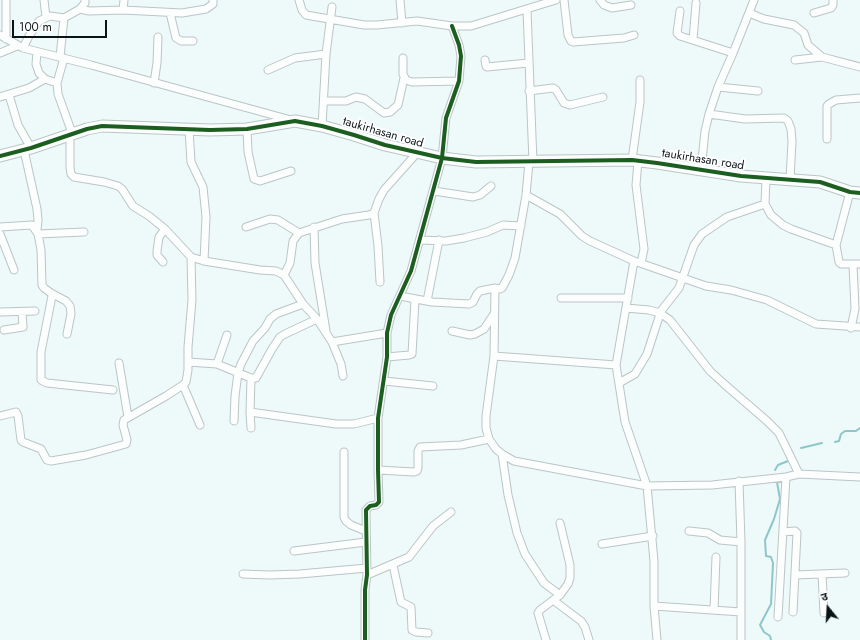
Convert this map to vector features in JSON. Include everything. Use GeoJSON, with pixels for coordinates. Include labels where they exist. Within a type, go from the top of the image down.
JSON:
{"type":"FeatureCollection","features":[{"type":"Feature","properties":{"kind":"street"},"geometry":{"type":"LineString","coordinates":[[6,0],[3,37],[20,47],[245,106],[295,121]]}},
{"type":"Feature","properties":{"kind":"street"},"geometry":{"type":"LineString","coordinates":[[44,0],[46,17]]}},
{"type":"Feature","properties":{"kind":"street"},"geometry":{"type":"LineString","coordinates":[[0,53],[20,47],[39,21],[50,16],[64,18],[80,9],[85,3],[85,0]]}},
{"type":"Feature","properties":{"kind":"street"},"geometry":{"type":"LineString","coordinates":[[123,10],[124,0]]}},
{"type":"Feature","properties":{"kind":"street"},"geometry":{"type":"LineString","coordinates":[[80,9],[89,11],[123,10],[182,13],[202,10],[213,4],[213,0]]}},
{"type":"Feature","properties":{"kind":"street"},"geometry":{"type":"LineString","coordinates":[[298,0],[306,15],[330,20],[364,25],[417,22],[452,26],[470,26],[556,0]]}},
{"type":"Feature","properties":{"kind":"street"},"geometry":{"type":"LineString","coordinates":[[400,0],[402,23]]}},
{"type":"Feature","properties":{"kind":"street"},"geometry":{"type":"LineString","coordinates":[[564,0],[568,35],[571,41],[624,38],[634,35]]}},
{"type":"Feature","properties":{"kind":"street"},"geometry":{"type":"LineString","coordinates":[[600,0],[604,5],[612,8],[631,5]]}},
{"type":"Feature","properties":{"kind":"street"},"geometry":{"type":"LineString","coordinates":[[701,170],[705,131],[709,114],[718,87],[754,0]]}},
{"type":"Feature","properties":{"kind":"street"},"geometry":{"type":"LineString","coordinates":[[814,13],[831,8],[833,5],[833,0]]}},
{"type":"Feature","properties":{"kind":"street"},"geometry":{"type":"LineString","coordinates":[[693,40],[696,3]]}},
{"type":"Feature","properties":{"kind":"street"},"geometry":{"type":"LineString","coordinates":[[322,126],[326,54],[332,7]]}},
{"type":"Feature","properties":{"kind":"street"},"geometry":{"type":"LineString","coordinates":[[400,296],[415,300],[469,304],[474,302],[480,291],[502,288],[509,275],[515,258],[531,162],[526,10]]}},
{"type":"Feature","properties":{"kind":"street"},"geometry":{"type":"LineString","coordinates":[[680,11],[677,33],[680,36],[733,53]]}},
{"type":"Feature","properties":{"kind":"street"},"geometry":{"type":"LineString","coordinates":[[170,13],[176,38],[181,41],[192,41]]}},
{"type":"Feature","properties":{"kind":"street"},"geometry":{"type":"LineString","coordinates":[[749,13],[764,19],[794,25],[804,33],[808,45],[822,58]]}},
{"type":"Feature","properties":{"kind":"street"},"geometry":{"type":"LineString","coordinates":[[64,18],[62,58],[57,83],[58,94],[71,133],[71,174],[74,177],[118,186],[122,189],[133,206],[149,216],[165,229],[191,257],[204,261],[260,270],[276,271],[284,275],[303,304],[317,319],[332,342],[341,364],[343,376]]}},
{"type":"Feature","properties":{"kind":"street"},"geometry":{"type":"LineString","coordinates":[[364,640],[367,571],[367,508],[376,505],[379,502],[378,418],[387,357],[386,333],[391,315],[411,271],[420,240],[442,158],[446,118],[459,81],[461,56],[452,26]]}},
{"type":"Feature","properties":{"kind":"street"},"geometry":{"type":"LineString","coordinates":[[154,83],[157,63],[158,36]]}},
{"type":"Feature","properties":{"kind":"street"},"geometry":{"type":"LineString","coordinates":[[37,52],[37,70],[45,79],[57,83]]}},
{"type":"Feature","properties":{"kind":"street"},"geometry":{"type":"LineString","coordinates":[[268,70],[295,58],[326,54]]}},
{"type":"Feature","properties":{"kind":"street"},"geometry":{"type":"LineString","coordinates":[[324,101],[346,101],[356,97],[365,99],[384,112],[390,112],[398,105],[404,78],[403,58]]}},
{"type":"Feature","properties":{"kind":"street"},"geometry":{"type":"LineString","coordinates":[[795,60],[822,58],[860,67]]}},
{"type":"Feature","properties":{"kind":"street"},"geometry":{"type":"LineString","coordinates":[[484,60],[487,67],[528,63]]}},
{"type":"Feature","properties":{"kind":"street"},"geometry":{"type":"LineString","coordinates":[[404,78],[412,82],[459,81]]}},
{"type":"Feature","properties":{"kind":"street"},"geometry":{"type":"LineString","coordinates":[[0,97],[29,88],[45,79]]}},
{"type":"Feature","properties":{"kind":"street"},"geometry":{"type":"LineString","coordinates":[[640,80],[640,102],[635,160],[636,185],[644,249],[638,262],[628,298],[616,365],[625,422],[647,486],[653,536],[654,606],[657,640]]}},
{"type":"Feature","properties":{"kind":"street"},"geometry":{"type":"LineString","coordinates":[[718,87],[758,91]]}},
{"type":"Feature","properties":{"kind":"street"},"geometry":{"type":"LineString","coordinates":[[529,91],[552,88],[556,90],[564,103],[570,105],[603,97]]}},
{"type":"Feature","properties":{"kind":"street"},"geometry":{"type":"LineString","coordinates":[[9,95],[27,149],[37,209],[37,232],[41,250],[42,285],[51,293],[66,301],[70,306],[72,314],[67,334]]}},
{"type":"Feature","properties":{"kind":"street"},"geometry":{"type":"LineString","coordinates":[[827,139],[827,106],[836,100],[860,98]]}},
{"type":"Feature","properties":{"kind":"street"},"geometry":{"type":"LineString","coordinates":[[709,114],[745,119],[784,118],[788,121],[791,129],[792,141],[790,180]]}},
{"type":"Feature","properties":{"kind":"street","name":"taukirhasan road"},"geometry":{"type":"LineString","coordinates":[[0,156],[27,149],[87,128],[102,126],[189,129],[247,128],[295,121],[322,126],[385,146],[417,154],[442,158],[476,162],[582,162],[613,159],[635,160],[741,176],[820,182],[855,193]]}},
{"type":"Feature","properties":{"kind":"street"},"geometry":{"type":"LineString","coordinates":[[247,128],[248,152],[254,179],[260,181],[291,171]]}},
{"type":"Feature","properties":{"kind":"street"},"geometry":{"type":"LineString","coordinates":[[189,129],[191,162],[203,187],[206,217],[204,261]]}},
{"type":"Feature","properties":{"kind":"street"},"geometry":{"type":"LineString","coordinates":[[380,282],[374,213],[384,190],[417,154]]}},
{"type":"Feature","properties":{"kind":"street"},"geometry":{"type":"LineString","coordinates":[[766,178],[765,204],[771,215],[783,225],[836,245]]}},
{"type":"Feature","properties":{"kind":"street"},"geometry":{"type":"LineString","coordinates":[[434,191],[474,197],[480,195],[491,186]]}},
{"type":"Feature","properties":{"kind":"street"},"geometry":{"type":"LineString","coordinates":[[851,328],[855,308],[857,264],[841,264],[839,262],[836,245],[855,193]]}},
{"type":"Feature","properties":{"kind":"street"},"geometry":{"type":"LineString","coordinates":[[526,195],[560,214],[582,236],[590,241],[638,262],[706,286],[731,290],[767,300],[816,324],[860,328]]}},
{"type":"Feature","properties":{"kind":"street"},"geometry":{"type":"LineString","coordinates":[[619,383],[636,374],[647,354],[662,310],[679,288],[694,245],[702,234],[730,216],[765,204]]}},
{"type":"Feature","properties":{"kind":"street"},"geometry":{"type":"LineString","coordinates":[[284,275],[290,263],[293,241],[299,233],[342,219],[374,213]]}},
{"type":"Feature","properties":{"kind":"street"},"geometry":{"type":"LineString","coordinates":[[246,226],[270,219],[278,220],[299,233]]}},
{"type":"Feature","properties":{"kind":"street"},"geometry":{"type":"LineString","coordinates":[[0,227],[28,224],[32,225],[37,232]]}},
{"type":"Feature","properties":{"kind":"street"},"geometry":{"type":"LineString","coordinates":[[420,240],[464,238],[487,232],[503,225],[521,226]]}},
{"type":"Feature","properties":{"kind":"street"},"geometry":{"type":"LineString","coordinates":[[314,227],[316,264],[326,333]]}},
{"type":"Feature","properties":{"kind":"street"},"geometry":{"type":"LineString","coordinates":[[163,262],[157,251],[159,237],[165,229]]}},
{"type":"Feature","properties":{"kind":"street"},"geometry":{"type":"LineString","coordinates":[[37,232],[84,232]]}},
{"type":"Feature","properties":{"kind":"street"},"geometry":{"type":"LineString","coordinates":[[0,234],[14,270]]}},
{"type":"Feature","properties":{"kind":"street"},"geometry":{"type":"LineString","coordinates":[[427,301],[439,240]]}},
{"type":"Feature","properties":{"kind":"street"},"geometry":{"type":"LineString","coordinates":[[0,416],[16,412],[18,416],[21,440],[41,449],[47,460],[51,461],[86,455],[126,444],[127,440],[123,424],[124,420],[183,385],[187,377],[192,300],[191,257]]}},
{"type":"Feature","properties":{"kind":"street"},"geometry":{"type":"LineString","coordinates":[[495,288],[494,356],[486,416],[486,428],[489,439],[502,454],[514,461],[647,486],[691,486],[786,477],[799,474],[860,477]]}},
{"type":"Feature","properties":{"kind":"street"},"geometry":{"type":"LineString","coordinates":[[51,293],[52,296],[41,352],[41,380],[47,383],[113,390]]}},
{"type":"Feature","properties":{"kind":"street"},"geometry":{"type":"LineString","coordinates":[[561,298],[628,298]]}},
{"type":"Feature","properties":{"kind":"street"},"geometry":{"type":"LineString","coordinates":[[387,357],[412,354],[415,300]]}},
{"type":"Feature","properties":{"kind":"street"},"geometry":{"type":"LineString","coordinates":[[234,421],[234,396],[238,373],[253,341],[265,328],[270,319],[276,314],[303,304]]}},
{"type":"Feature","properties":{"kind":"street"},"geometry":{"type":"LineString","coordinates":[[626,308],[662,310]]}},
{"type":"Feature","properties":{"kind":"street"},"geometry":{"type":"LineString","coordinates":[[662,310],[710,371],[779,433],[799,474]]}},
{"type":"Feature","properties":{"kind":"street"},"geometry":{"type":"LineString","coordinates":[[0,312],[35,311]]}},
{"type":"Feature","properties":{"kind":"street"},"geometry":{"type":"LineString","coordinates":[[4,330],[22,327],[22,312]]}},
{"type":"Feature","properties":{"kind":"street"},"geometry":{"type":"LineString","coordinates":[[452,331],[470,335],[475,334],[484,329],[494,314]]}},
{"type":"Feature","properties":{"kind":"street"},"geometry":{"type":"LineString","coordinates":[[188,362],[217,364],[251,378],[256,378],[258,377],[272,349],[280,338],[285,334],[317,319]]}},
{"type":"Feature","properties":{"kind":"street"},"geometry":{"type":"LineString","coordinates":[[332,342],[386,333]]}},
{"type":"Feature","properties":{"kind":"street"},"geometry":{"type":"LineString","coordinates":[[217,364],[227,335]]}},
{"type":"Feature","properties":{"kind":"street"},"geometry":{"type":"LineString","coordinates":[[494,356],[616,365]]}},
{"type":"Feature","properties":{"kind":"street"},"geometry":{"type":"LineString","coordinates":[[119,363],[128,417]]}},
{"type":"Feature","properties":{"kind":"street"},"geometry":{"type":"LineString","coordinates":[[251,378],[251,428]]}},
{"type":"Feature","properties":{"kind":"street"},"geometry":{"type":"LineString","coordinates":[[384,381],[433,386]]}},
{"type":"Feature","properties":{"kind":"street"},"geometry":{"type":"LineString","coordinates":[[183,385],[200,425]]}},
{"type":"Feature","properties":{"kind":"street"},"geometry":{"type":"LineString","coordinates":[[250,412],[336,424],[354,424],[378,418]]}},
{"type":"Feature","properties":{"kind":"street"},"geometry":{"type":"LineString","coordinates":[[378,470],[414,472],[417,471],[418,468],[418,451],[420,447],[461,445],[489,439]]}},
{"type":"Feature","properties":{"kind":"street"},"geometry":{"type":"LineString","coordinates":[[344,452],[344,517],[351,525],[366,531]]}},
{"type":"Feature","properties":{"kind":"street"},"geometry":{"type":"LineString","coordinates":[[502,454],[508,495],[517,532],[525,554],[544,583],[560,595]]}},
{"type":"Feature","properties":{"kind":"street"},"geometry":{"type":"LineString","coordinates":[[778,617],[786,477]]}},
{"type":"Feature","properties":{"kind":"street"},"geometry":{"type":"LineString","coordinates":[[739,481],[741,542],[741,640]]}},
{"type":"Feature","properties":{"kind":"street"},"geometry":{"type":"LineString","coordinates":[[243,574],[269,575],[367,571],[394,564],[409,557],[433,526],[451,512]]}},
{"type":"Feature","properties":{"kind":"street"},"geometry":{"type":"LineString","coordinates":[[546,640],[538,613],[560,595],[568,584],[570,578],[570,565],[560,523]]}},
{"type":"Feature","properties":{"kind":"street"},"geometry":{"type":"LineString","coordinates":[[689,531],[708,534],[720,540],[741,542]]}},
{"type":"Feature","properties":{"kind":"street"},"geometry":{"type":"LineString","coordinates":[[783,532],[794,531],[797,533],[793,612]]}},
{"type":"Feature","properties":{"kind":"street"},"geometry":{"type":"LineString","coordinates":[[602,544],[653,536]]}},
{"type":"Feature","properties":{"kind":"street"},"geometry":{"type":"LineString","coordinates":[[294,551],[366,542]]}},
{"type":"Feature","properties":{"kind":"street"},"geometry":{"type":"LineString","coordinates":[[714,610],[716,557]]}},
{"type":"Feature","properties":{"kind":"street"},"geometry":{"type":"LineString","coordinates":[[394,564],[401,602],[411,607],[412,630],[416,632],[428,632]]}},
{"type":"Feature","properties":{"kind":"street"},"geometry":{"type":"LineString","coordinates":[[795,575],[845,573]]}},
{"type":"Feature","properties":{"kind":"street"},"geometry":{"type":"LineString","coordinates":[[822,574],[824,613]]}},
{"type":"Feature","properties":{"kind":"street"},"geometry":{"type":"LineString","coordinates":[[553,600],[581,621],[585,627],[589,640]]}},
{"type":"Feature","properties":{"kind":"street"},"geometry":{"type":"LineString","coordinates":[[654,606],[741,612]]}},
{"type":"Feature","properties":{"kind":"waterway"},"geometry":{"type":"LineString","coordinates":[[835,442],[839,441],[841,434],[845,431],[856,431],[860,428]]}},
{"type":"Feature","properties":{"kind":"waterway"},"geometry":{"type":"LineString","coordinates":[[801,448],[822,443]]}},
{"type":"Feature","properties":{"kind":"waterway"},"geometry":{"type":"LineString","coordinates":[[775,470],[778,465],[788,461]]}},
{"type":"Feature","properties":{"kind":"waterway"},"geometry":{"type":"LineString","coordinates":[[771,640],[770,636],[764,632],[760,625],[771,604],[773,563],[771,557],[766,556],[765,540],[774,519],[780,499],[777,482]]}},
{"type":"Feature","properties":{"kind":"cycle path"},"geometry":{"type":"LineString","coordinates":[[365,640],[365,590],[367,575],[366,510],[370,506],[376,505],[379,502],[378,418],[387,357],[387,333],[391,315],[411,271],[442,158],[446,118],[459,81],[461,56],[459,45],[452,26]]}},
{"type":"Feature","properties":{"kind":"cycle path"},"geometry":{"type":"LineString","coordinates":[[0,156],[31,148],[87,129],[102,126],[210,130],[247,129],[295,121],[322,126],[385,145],[442,158],[476,162],[632,160],[741,176],[820,182],[850,192],[860,193]]}}]}
